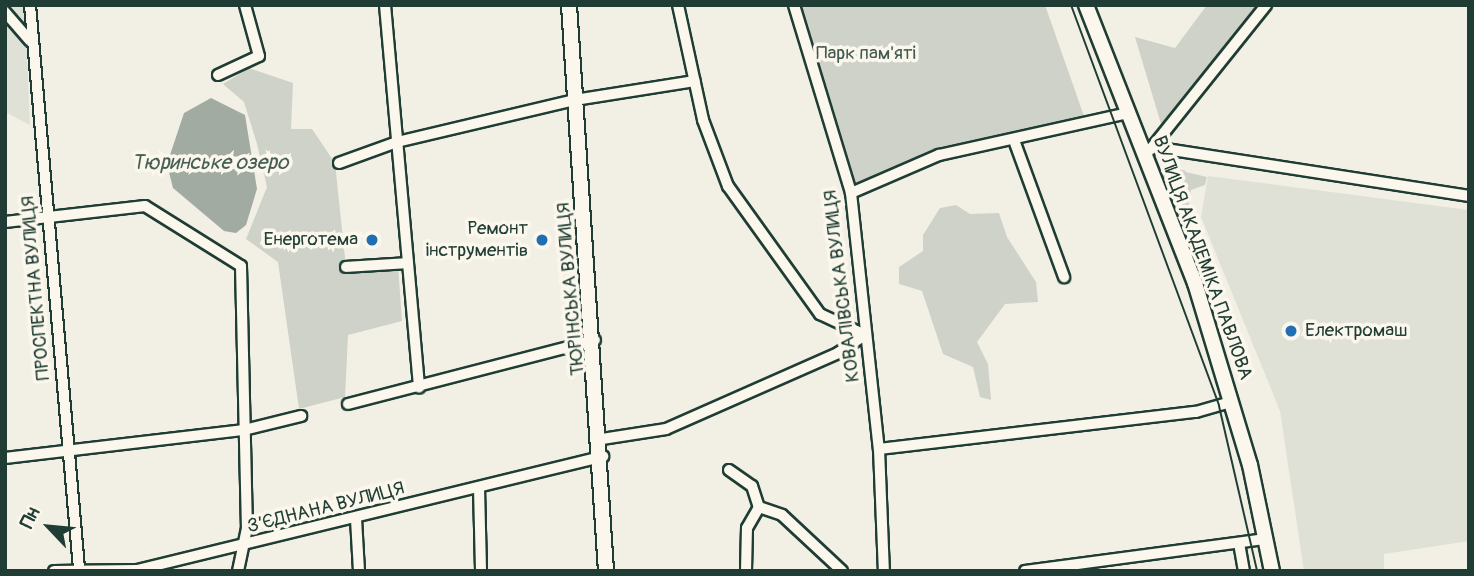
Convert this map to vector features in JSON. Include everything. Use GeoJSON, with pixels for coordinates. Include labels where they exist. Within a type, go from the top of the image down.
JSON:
{"type":"FeatureCollection","features":[{"type":"Feature","properties":{"kind":"main road","name":"ТЮРІНСЬКА ВУЛИЦЯ"},"geometry":{"type":"LineString","coordinates":[[569,5],[602,439],[606,571]]}},
{"type":"Feature","properties":{"kind":"main road","name":"ВУЛИЦЯ АКАДЕМІКА ПАВЛОВА"},"geometry":{"type":"LineString","coordinates":[[1086,5],[1129,113],[1149,151],[1232,402],[1272,571]]}},
{"type":"Feature","properties":{"kind":"street","name":"ПРОСПЕКТНА ВУЛИЦЯ"},"geometry":{"type":"LineString","coordinates":[[30,5],[30,41],[79,568]]}},
{"type":"Feature","properties":{"kind":"street"},"geometry":{"type":"LineString","coordinates":[[218,75],[259,55],[245,5]]}},
{"type":"Feature","properties":{"kind":"street"},"geometry":{"type":"LineString","coordinates":[[386,5],[419,387]]}},
{"type":"Feature","properties":{"kind":"street"},"geometry":{"type":"LineString","coordinates":[[678,5],[695,81],[729,186],[780,266],[827,319],[865,335]]}},
{"type":"Feature","properties":{"kind":"street","name":"КОВАЛІВСЬКА ВУЛИЦЯ"},"geometry":{"type":"LineString","coordinates":[[794,5],[851,193],[879,449],[884,571]]}},
{"type":"Feature","properties":{"kind":"street"},"geometry":{"type":"LineString","coordinates":[[1149,151],[1266,5]]}},
{"type":"Feature","properties":{"kind":"street"},"geometry":{"type":"LineString","coordinates":[[5,12],[30,41]]}},
{"type":"Feature","properties":{"kind":"street"},"geometry":{"type":"LineString","coordinates":[[339,163],[397,142],[575,100],[695,81]]}},
{"type":"Feature","properties":{"kind":"street"},"geometry":{"type":"LineString","coordinates":[[851,193],[939,155],[1015,143],[1129,113]]}},
{"type":"Feature","properties":{"kind":"street"},"geometry":{"type":"LineString","coordinates":[[1015,143],[1064,277]]}},
{"type":"Feature","properties":{"kind":"street"},"geometry":{"type":"LineString","coordinates":[[1149,151],[1469,196]]}},
{"type":"Feature","properties":{"kind":"street"},"geometry":{"type":"LineString","coordinates":[[5,222],[155,207],[241,266],[247,528],[238,571]]}},
{"type":"Feature","properties":{"kind":"street"},"geometry":{"type":"LineString","coordinates":[[346,267],[408,263]]}},
{"type":"Feature","properties":{"kind":"street"},"geometry":{"type":"LineString","coordinates":[[602,439],[666,429],[805,369],[865,335]]}},
{"type":"Feature","properties":{"kind":"street"},"geometry":{"type":"LineString","coordinates":[[348,404],[595,340]]}},
{"type":"Feature","properties":{"kind":"street"},"geometry":{"type":"LineString","coordinates":[[879,449],[1196,412],[1232,402]]}},
{"type":"Feature","properties":{"kind":"street"},"geometry":{"type":"LineString","coordinates":[[5,458],[244,430],[301,416]]}},
{"type":"Feature","properties":{"kind":"street","name":"З’ЄДНАНА ВУЛИЦЯ"},"geometry":{"type":"LineString","coordinates":[[54,571],[79,568],[137,570],[356,519],[603,456]]}},
{"type":"Feature","properties":{"kind":"street"},"geometry":{"type":"LineString","coordinates":[[729,470],[752,486],[759,507],[747,528],[746,571]]}},
{"type":"Feature","properties":{"kind":"street"},"geometry":{"type":"LineString","coordinates":[[479,488],[481,571]]}},
{"type":"Feature","properties":{"kind":"street"},"geometry":{"type":"LineString","coordinates":[[759,507],[782,515],[842,571]]}},
{"type":"Feature","properties":{"kind":"street"},"geometry":{"type":"LineString","coordinates":[[356,519],[359,571]]}},
{"type":"Feature","properties":{"kind":"street"},"geometry":{"type":"LineString","coordinates":[[1025,571],[1266,539]]}},
{"type":"Feature","properties":{"kind":"street"},"geometry":{"type":"LineString","coordinates":[[1239,542],[1244,571]]}},
{"type":"Feature","properties":{"kind":"shaded area"},"geometry":{"type":"Polygon","coordinates":[[[5,5],[25,5],[30,125],[5,112],[5,5]]]}},
{"type":"Feature","properties":{"kind":"shaded area"},"geometry":{"type":"Polygon","coordinates":[[[1208,176],[1469,210],[1469,541],[1384,554],[1384,571],[1304,571],[1280,411],[1201,217],[1208,176]]]}},
{"type":"Feature","properties":{"kind":"green space","name":"Парк пам'яті"},"geometry":{"type":"Polygon","coordinates":[[[800,5],[1045,5],[1085,119],[938,153],[851,187],[800,5]]]}},
{"type":"Feature","properties":{"kind":"green space"},"geometry":{"type":"Polygon","coordinates":[[[1207,5],[1266,5],[1164,134],[1135,37],[1175,48],[1207,5]]]}},
{"type":"Feature","properties":{"kind":"green space"},"geometry":{"type":"Polygon","coordinates":[[[249,68],[293,83],[291,129],[312,129],[335,163],[346,267],[398,265],[402,321],[348,335],[345,397],[299,409],[278,262],[246,239],[267,187],[257,144],[244,102],[223,84],[249,68]]]}},
{"type":"Feature","properties":{"kind":"green space"},"geometry":{"type":"Polygon","coordinates":[[[1176,160],[1186,172],[1207,177],[1205,185],[1191,190],[1188,210],[1178,217],[1162,174],[1176,160]]]}},
{"type":"Feature","properties":{"kind":"green space"},"geometry":{"type":"Polygon","coordinates":[[[956,205],[970,214],[999,213],[1007,237],[1036,282],[1038,302],[1005,304],[977,342],[988,364],[991,400],[980,397],[973,367],[943,354],[922,291],[899,284],[899,267],[923,251],[923,235],[940,208],[956,205]]]}},
{"type":"Feature","properties":{"kind":"water","name":"Тюринське озеро"},"geometry":{"type":"Polygon","coordinates":[[[211,98],[245,115],[257,189],[246,225],[236,233],[224,231],[173,188],[167,164],[184,113],[211,98]]]}},
{"type":"Feature","properties":{"kind":"tram line"},"geometry":{"type":"LineString","coordinates":[[1071,5],[1219,406],[1257,571]]}},
{"type":"Feature","properties":{"kind":"place","name":"Енерготема"},"geometry":{"type":"Point","coordinates":[372,240]}},
{"type":"Feature","properties":{"kind":"place","name":"Ремонт інструментів"},"geometry":{"type":"Point","coordinates":[542,240]}},
{"type":"Feature","properties":{"kind":"place","name":"Електромаш"},"geometry":{"type":"Point","coordinates":[1291,331]}}]}
